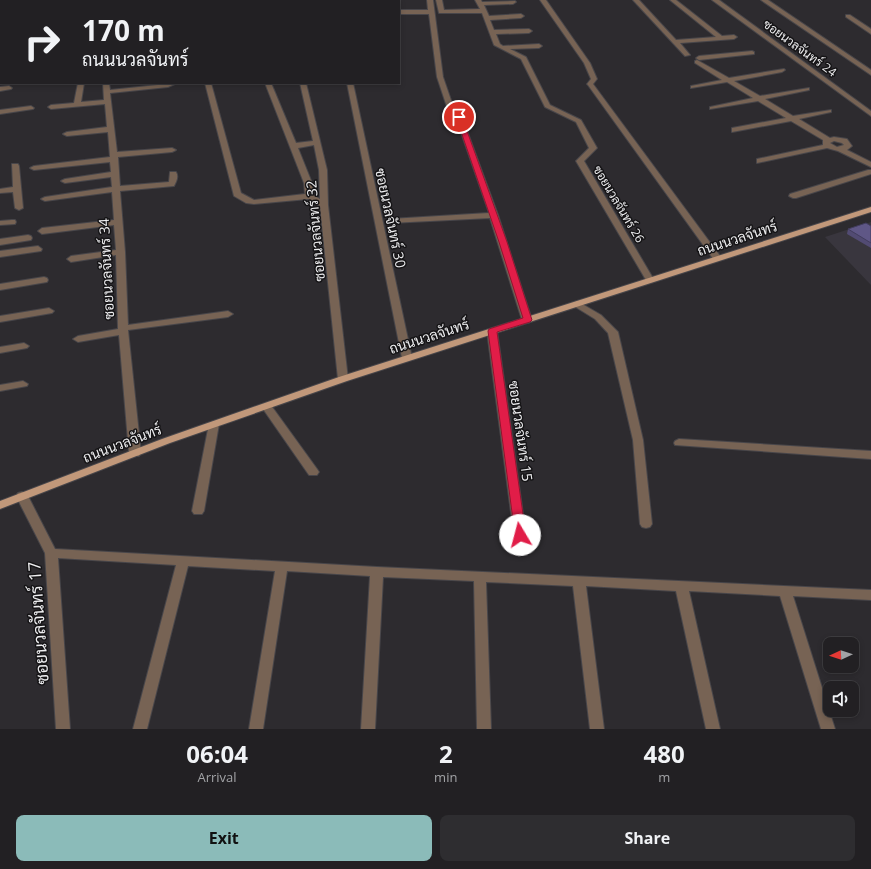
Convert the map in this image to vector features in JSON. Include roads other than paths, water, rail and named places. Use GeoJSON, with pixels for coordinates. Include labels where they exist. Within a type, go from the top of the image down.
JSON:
{"type":"FeatureCollection","features":[{"type":"Feature","properties":{"kind":"main road","name":"ถนนนวลจันทร์"},"geometry":{"type":"LineString","coordinates":[[0,505],[135,453],[343,379],[871,209]]}},
{"type":"Feature","properties":{"kind":"street"},"geometry":{"type":"LineString","coordinates":[[430,0],[440,77],[445,94],[450,107],[459,117],[494,215],[527,320]]}},
{"type":"Feature","properties":{"kind":"street"},"geometry":{"type":"LineString","coordinates":[[439,0],[441,12],[482,8],[513,2]]}},
{"type":"Feature","properties":{"kind":"street"},"geometry":{"type":"LineString","coordinates":[[543,0],[587,63],[594,79],[590,84],[717,258]]}},
{"type":"Feature","properties":{"kind":"street"},"geometry":{"type":"LineString","coordinates":[[636,0],[689,60],[793,118],[828,143]]}},
{"type":"Feature","properties":{"kind":"street"},"geometry":{"type":"LineString","coordinates":[[673,0],[721,38]]}},
{"type":"Feature","properties":{"kind":"street","name":"ซอยนวลจันทร์ 24"},"geometry":{"type":"LineString","coordinates":[[715,0],[871,114]]}},
{"type":"Feature","properties":{"kind":"street"},"geometry":{"type":"LineString","coordinates":[[764,0],[871,73]]}},
{"type":"Feature","properties":{"kind":"street"},"geometry":{"type":"LineString","coordinates":[[482,8],[521,16]]}},
{"type":"Feature","properties":{"kind":"street"},"geometry":{"type":"LineString","coordinates":[[482,8],[497,45],[501,48],[539,46]]}},
{"type":"Feature","properties":{"kind":"street"},"geometry":{"type":"LineString","coordinates":[[400,12],[432,12]]}},
{"type":"Feature","properties":{"kind":"street"},"geometry":{"type":"LineString","coordinates":[[848,16],[871,32]]}},
{"type":"Feature","properties":{"kind":"street"},"geometry":{"type":"LineString","coordinates":[[492,32],[529,31]]}},
{"type":"Feature","properties":{"kind":"street"},"geometry":{"type":"LineString","coordinates":[[674,42],[734,37]]}},
{"type":"Feature","properties":{"kind":"street","name":"ซอยนวลจันทร์ 26"},"geometry":{"type":"LineString","coordinates":[[501,48],[524,58],[547,106],[579,121],[593,148],[580,161],[650,280]]}},
{"type":"Feature","properties":{"kind":"street"},"geometry":{"type":"LineString","coordinates":[[689,60],[752,53]]}},
{"type":"Feature","properties":{"kind":"street"},"geometry":{"type":"LineString","coordinates":[[694,87],[782,70]]}},
{"type":"Feature","properties":{"kind":"street"},"geometry":{"type":"LineString","coordinates":[[77,105],[81,84]]}},
{"type":"Feature","properties":{"kind":"street"},"geometry":{"type":"LineString","coordinates":[[106,87],[171,84]]}},
{"type":"Feature","properties":{"kind":"street"},"geometry":{"type":"LineString","coordinates":[[210,84],[237,194],[249,201],[254,202],[308,196],[324,205]]}},
{"type":"Feature","properties":{"kind":"street"},"geometry":{"type":"LineString","coordinates":[[268,84],[308,184],[308,196]]}},
{"type":"Feature","properties":{"kind":"street","name":"ซอยนวลจันทร์ 32"},"geometry":{"type":"LineString","coordinates":[[302,84],[323,170],[324,205],[343,379]]}},
{"type":"Feature","properties":{"kind":"street","name":"ซอยนวลจันทร์ 30"},"geometry":{"type":"LineString","coordinates":[[350,84],[407,358]]}},
{"type":"Feature","properties":{"kind":"street","name":"ซอยนวลจันทร์ 34"},"geometry":{"type":"LineString","coordinates":[[106,87],[114,157],[121,252],[123,330],[135,453]]}},
{"type":"Feature","properties":{"kind":"street"},"geometry":{"type":"LineString","coordinates":[[0,89],[9,88]]}},
{"type":"Feature","properties":{"kind":"street"},"geometry":{"type":"LineString","coordinates":[[712,108],[808,89]]}},
{"type":"Feature","properties":{"kind":"street"},"geometry":{"type":"LineString","coordinates":[[51,107],[107,102]]}},
{"type":"Feature","properties":{"kind":"street"},"geometry":{"type":"LineString","coordinates":[[0,112],[31,108]]}},
{"type":"Feature","properties":{"kind":"street"},"geometry":{"type":"LineString","coordinates":[[735,130],[829,111]]}},
{"type":"Feature","properties":{"kind":"street"},"geometry":{"type":"LineString","coordinates":[[67,134],[111,128]]}},
{"type":"Feature","properties":{"kind":"street"},"geometry":{"type":"LineString","coordinates":[[760,161],[838,139],[848,144],[843,148]]}},
{"type":"Feature","properties":{"kind":"street"},"geometry":{"type":"LineString","coordinates":[[293,146],[317,142]]}},
{"type":"Feature","properties":{"kind":"street"},"geometry":{"type":"LineString","coordinates":[[843,148],[871,159]]}},
{"type":"Feature","properties":{"kind":"street"},"geometry":{"type":"LineString","coordinates":[[843,148],[871,165]]}},
{"type":"Feature","properties":{"kind":"street"},"geometry":{"type":"LineString","coordinates":[[34,168],[172,150]]}},
{"type":"Feature","properties":{"kind":"street"},"geometry":{"type":"LineString","coordinates":[[15,166],[19,208]]}},
{"type":"Feature","properties":{"kind":"street"},"geometry":{"type":"LineString","coordinates":[[793,196],[871,172]]}},
{"type":"Feature","properties":{"kind":"street"},"geometry":{"type":"LineString","coordinates":[[65,181],[115,174]]}},
{"type":"Feature","properties":{"kind":"street"},"geometry":{"type":"LineString","coordinates":[[46,199],[116,189],[171,184],[173,181],[172,174]]}},
{"type":"Feature","properties":{"kind":"street"},"geometry":{"type":"LineString","coordinates":[[0,191],[16,189]]}},
{"type":"Feature","properties":{"kind":"street"},"geometry":{"type":"LineString","coordinates":[[390,221],[494,215]]}},
{"type":"Feature","properties":{"kind":"street"},"geometry":{"type":"LineString","coordinates":[[0,223],[12,222]]}},
{"type":"Feature","properties":{"kind":"street"},"geometry":{"type":"LineString","coordinates":[[42,231],[118,222]]}},
{"type":"Feature","properties":{"kind":"street"},"geometry":{"type":"LineString","coordinates":[[0,242],[28,238]]}},
{"type":"Feature","properties":{"kind":"street"},"geometry":{"type":"LineString","coordinates":[[0,254],[38,249]]}},
{"type":"Feature","properties":{"kind":"street"},"geometry":{"type":"LineString","coordinates":[[71,259],[121,252]]}},
{"type":"Feature","properties":{"kind":"street"},"geometry":{"type":"LineString","coordinates":[[0,288],[44,280]]}},
{"type":"Feature","properties":{"kind":"street"},"geometry":{"type":"LineString","coordinates":[[578,304],[598,318],[613,332],[638,440],[646,524]]}},
{"type":"Feature","properties":{"kind":"street"},"geometry":{"type":"LineString","coordinates":[[0,319],[49,311]]}},
{"type":"Feature","properties":{"kind":"street"},"geometry":{"type":"LineString","coordinates":[[78,339],[123,330],[228,314]]}},
{"type":"Feature","properties":{"kind":"street","name":"ซอยนวลจันทร์ 15"},"geometry":{"type":"LineString","coordinates":[[492,331],[520,535]]}},
{"type":"Feature","properties":{"kind":"street"},"geometry":{"type":"LineString","coordinates":[[0,350],[24,346]]}},
{"type":"Feature","properties":{"kind":"street"},"geometry":{"type":"LineString","coordinates":[[0,388],[23,384]]}},
{"type":"Feature","properties":{"kind":"street"},"geometry":{"type":"LineString","coordinates":[[266,406],[313,472]]}},
{"type":"Feature","properties":{"kind":"street"},"geometry":{"type":"LineString","coordinates":[[198,511],[214,424]]}},
{"type":"Feature","properties":{"kind":"street"},"geometry":{"type":"LineString","coordinates":[[679,443],[871,455]]}},
{"type":"Feature","properties":{"kind":"street","name":"ซอยนวลจันทร์ 17"},"geometry":{"type":"LineString","coordinates":[[22,496],[51,553],[63,729]]}},
{"type":"Feature","properties":{"kind":"street"},"geometry":{"type":"LineString","coordinates":[[51,553],[377,572],[871,595]]}},
{"type":"Feature","properties":{"kind":"street"},"geometry":{"type":"LineString","coordinates":[[140,729],[183,561]]}},
{"type":"Feature","properties":{"kind":"street"},"geometry":{"type":"LineString","coordinates":[[256,729],[282,566]]}},
{"type":"Feature","properties":{"kind":"street"},"geometry":{"type":"LineString","coordinates":[[368,729],[377,572]]}},
{"type":"Feature","properties":{"kind":"street"},"geometry":{"type":"LineString","coordinates":[[480,577],[484,729]]}},
{"type":"Feature","properties":{"kind":"street"},"geometry":{"type":"LineString","coordinates":[[580,581],[597,729]]}},
{"type":"Feature","properties":{"kind":"street"},"geometry":{"type":"LineString","coordinates":[[680,586],[713,729]]}},
{"type":"Feature","properties":{"kind":"street"},"geometry":{"type":"LineString","coordinates":[[786,591],[828,729]]}}]}
